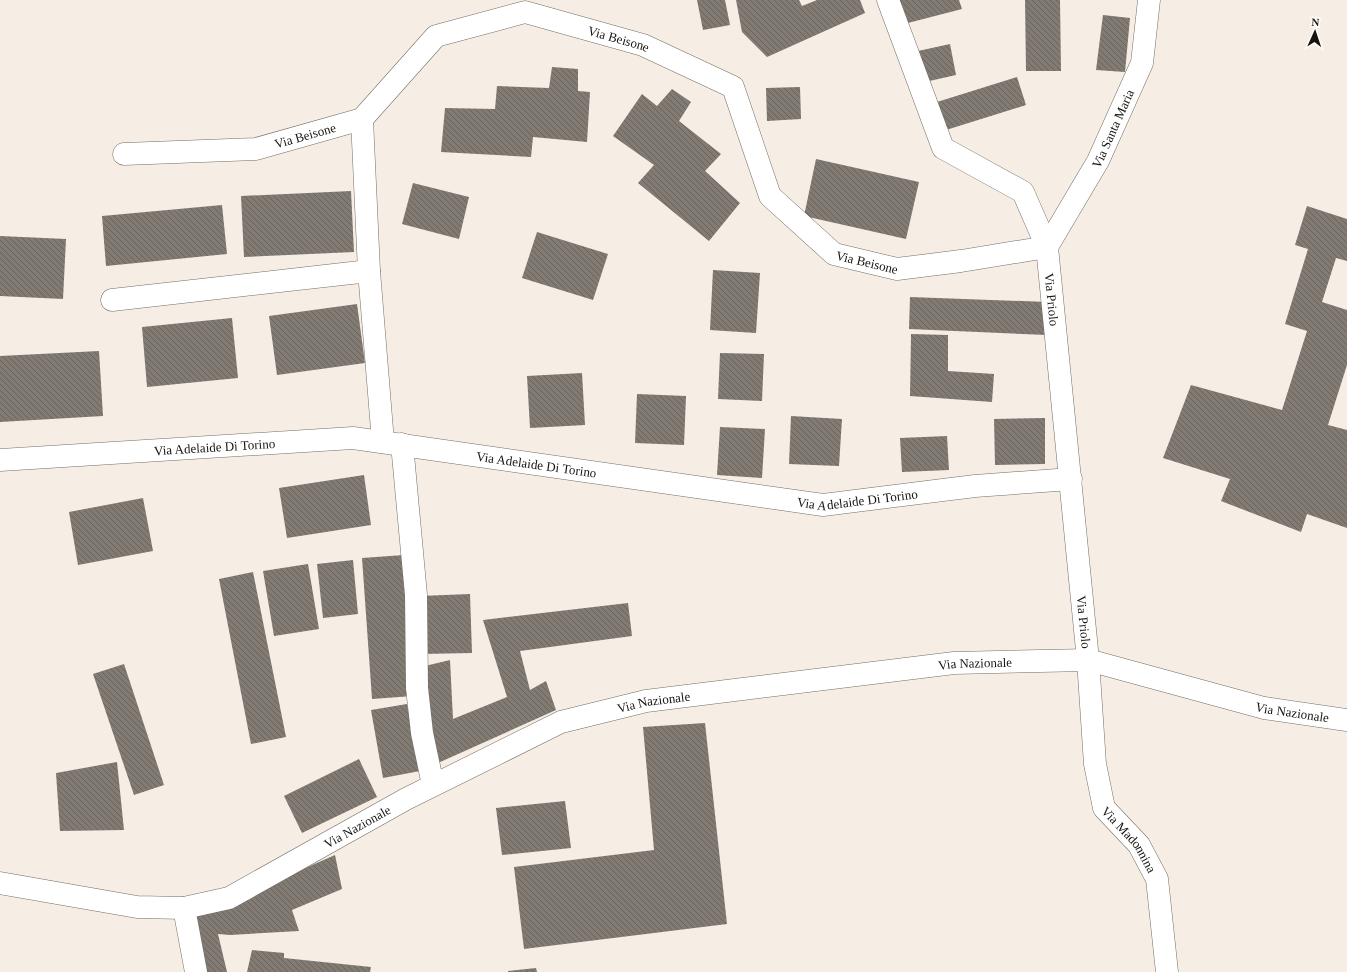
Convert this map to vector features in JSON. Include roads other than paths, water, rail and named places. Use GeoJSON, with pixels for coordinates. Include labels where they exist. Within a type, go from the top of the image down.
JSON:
{"type":"FeatureCollection","features":[{"type":"Feature","properties":{"kind":"street","name":"Via Priolo"},"geometry":{"type":"LineString","coordinates":[[888,0],[943,148],[1023,192],[1047,247],[1088,660]]}},
{"type":"Feature","properties":{"kind":"street","name":"Via Santa Maria"},"geometry":{"type":"LineString","coordinates":[[1047,247],[1098,161],[1142,63],[1149,0]]}},
{"type":"Feature","properties":{"kind":"street","name":"Via Beisone"},"geometry":{"type":"LineString","coordinates":[[124,154],[256,149],[362,119],[436,36],[524,12],[643,44],[733,87],[770,196],[834,254],[897,269],[961,261],[1047,247]]}},
{"type":"Feature","properties":{"kind":"street"},"geometry":{"type":"LineString","coordinates":[[362,119],[369,271],[392,443],[416,595],[417,688],[422,733],[432,786]]}},
{"type":"Feature","properties":{"kind":"street"},"geometry":{"type":"LineString","coordinates":[[112,300],[369,271]]}},
{"type":"Feature","properties":{"kind":"street","name":"Via Adelaide Di Torino"},"geometry":{"type":"LineString","coordinates":[[0,460],[353,438],[823,505],[975,486],[1071,478]]}},
{"type":"Feature","properties":{"kind":"street","name":"Via Nazionale"},"geometry":{"type":"LineString","coordinates":[[0,883],[137,907],[184,908],[229,898],[406,799],[561,722],[646,701],[954,663],[1088,660],[1264,708],[1347,720]]}},
{"type":"Feature","properties":{"kind":"street","name":"Via Madonnina"},"geometry":{"type":"LineString","coordinates":[[1088,660],[1095,764],[1104,808],[1139,845],[1157,879],[1167,972]]}},
{"type":"Feature","properties":{"kind":"street"},"geometry":{"type":"LineString","coordinates":[[184,908],[196,972]]}}]}
